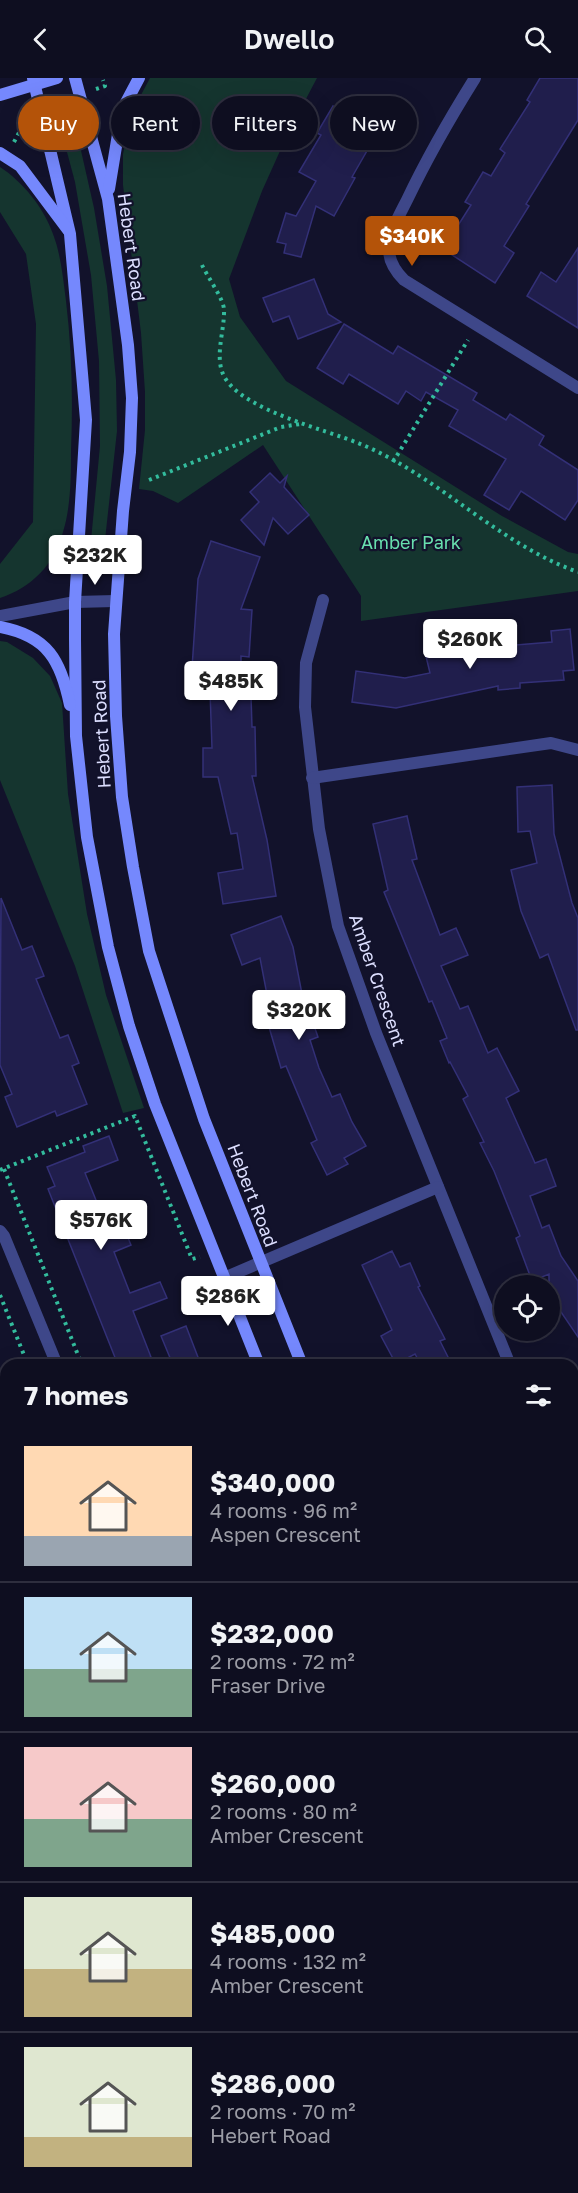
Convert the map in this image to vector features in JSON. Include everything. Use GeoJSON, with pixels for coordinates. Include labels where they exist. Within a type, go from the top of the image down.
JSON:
{"type":"FeatureCollection","features":[{"type":"Feature","properties":{"kind":"main road"},"geometry":{"type":"LineString","coordinates":[[0,95],[34,82],[57,78]]}},
{"type":"Feature","properties":{"kind":"main road","name":"Hebert Road"},"geometry":{"type":"LineString","coordinates":[[75,78],[108,199],[128,345],[132,398],[127,487],[115,601],[116,716],[122,797],[133,867],[149,951],[204,1119],[300,1359]]}},
{"type":"Feature","properties":{"kind":"main road"},"geometry":{"type":"LineString","coordinates":[[108,199],[122,110],[139,78]]}},
{"type":"Feature","properties":{"kind":"main road","name":"Hebert Road"},"geometry":{"type":"LineString","coordinates":[[34,82],[70,234],[86,420],[75,602],[76,736],[87,837],[108,947],[129,1026],[155,1104],[257,1359]]}},
{"type":"Feature","properties":{"kind":"main road"},"geometry":{"type":"LineString","coordinates":[[0,153],[20,166],[70,234]]}},
{"type":"Feature","properties":{"kind":"main road"},"geometry":{"type":"LineString","coordinates":[[0,627],[26,635],[49,649],[65,679],[76,736]]}},
{"type":"Feature","properties":{"kind":"street"},"geometry":{"type":"LineString","coordinates":[[475,78],[424,163],[396,224],[389,247],[392,264],[404,280],[578,388]]}},
{"type":"Feature","properties":{"kind":"street","name":"Amber Crescent"},"geometry":{"type":"LineString","coordinates":[[322,600],[306,663],[306,707],[312,778],[331,894],[344,945],[365,1006],[508,1359]]}},
{"type":"Feature","properties":{"kind":"street"},"geometry":{"type":"LineString","coordinates":[[0,616],[75,602],[115,601]]}},
{"type":"Feature","properties":{"kind":"street"},"geometry":{"type":"LineString","coordinates":[[312,778],[551,743],[578,750]]}},
{"type":"Feature","properties":{"kind":"street"},"geometry":{"type":"LineString","coordinates":[[224,1278],[438,1187]]}},
{"type":"Feature","properties":{"kind":"street"},"geometry":{"type":"LineString","coordinates":[[0,1231],[55,1359]]}},
{"type":"Feature","properties":{"kind":"path"},"geometry":{"type":"LineString","coordinates":[[103,80],[105,86],[112,90]]}},
{"type":"Feature","properties":{"kind":"path"},"geometry":{"type":"LineString","coordinates":[[96,89],[105,86]]}},
{"type":"Feature","properties":{"kind":"path"},"geometry":{"type":"LineString","coordinates":[[14,143],[18,135]]}},
{"type":"Feature","properties":{"kind":"path"},"geometry":{"type":"LineString","coordinates":[[202,264],[223,306],[220,353],[225,378],[234,389],[278,414],[358,443],[419,477],[535,554],[578,572]]}},
{"type":"Feature","properties":{"kind":"path"},"geometry":{"type":"LineString","coordinates":[[393,462],[478,326]]}},
{"type":"Feature","properties":{"kind":"path"},"geometry":{"type":"LineString","coordinates":[[149,480],[281,427],[302,424]]}},
{"type":"Feature","properties":{"kind":"path"},"geometry":{"type":"LineString","coordinates":[[80,1359],[2,1169],[135,1116],[192,1259],[201,1256]]}},
{"type":"Feature","properties":{"kind":"path"},"geometry":{"type":"LineString","coordinates":[[0,1294],[26,1359]]}},
{"type":"Feature","properties":{"kind":"green space","name":"Amber Park"},"geometry":{"type":"Polygon","coordinates":[[[150,78],[317,78],[307,96],[212,96],[212,150],[280,150],[262,191],[229,279],[240,317],[286,381],[502,516],[568,552],[578,554],[578,591],[361,621],[361,596],[263,445],[178,503],[153,491],[139,489],[145,430],[145,392],[141,333],[123,185],[123,154],[124,150],[200,150],[200,96],[140,96],[150,78]]]}},
{"type":"Feature","properties":{"kind":"green space"},"geometry":{"type":"Polygon","coordinates":[[[66,150],[81,150],[94,208],[107,286],[116,380],[117,431],[103,558],[99,570],[91,577],[88,576],[88,572],[100,446],[99,361],[91,275],[75,182],[66,150]]]}},
{"type":"Feature","properties":{"kind":"green space"},"geometry":{"type":"Polygon","coordinates":[[[0,167],[32,196],[49,224],[56,242],[68,320],[72,413],[69,502],[59,544],[40,573],[22,588],[0,598],[0,564],[33,522],[36,324],[26,254],[0,212],[0,167]]]}},
{"type":"Feature","properties":{"kind":"green space"},"geometry":{"type":"Polygon","coordinates":[[[0,641],[7,642],[33,658],[50,676],[62,703],[68,794],[87,914],[106,995],[144,1108],[123,1113],[75,966],[0,780],[0,641]]]}},
{"type":"Feature","properties":{"kind":"building"},"geometry":{"type":"Polygon","coordinates":[[[540,78],[578,78],[578,120],[526,204],[529,206],[504,246],[514,253],[495,283],[443,249],[471,205],[465,202],[483,172],[491,176],[505,153],[500,149],[530,102],[527,100],[540,78]]]}},
{"type":"Feature","properties":{"kind":"building"},"geometry":{"type":"Polygon","coordinates":[[[330,111],[330,150],[367,150],[334,216],[316,206],[301,257],[284,253],[286,244],[277,242],[286,213],[296,216],[316,181],[299,172],[312,150],[318,150],[318,140],[321,135],[318,131],[330,111]]]}},
{"type":"Feature","properties":{"kind":"building"},"geometry":{"type":"Polygon","coordinates":[[[578,248],[578,328],[527,296],[541,272],[556,282],[578,248]]]}},
{"type":"Feature","properties":{"kind":"building"},"geometry":{"type":"Polygon","coordinates":[[[314,279],[328,314],[341,322],[298,339],[289,316],[273,322],[263,298],[314,279]]]}},
{"type":"Feature","properties":{"kind":"building"},"geometry":{"type":"Polygon","coordinates":[[[344,324],[393,354],[398,346],[477,393],[473,400],[506,420],[510,414],[544,436],[539,445],[578,470],[578,500],[565,520],[521,491],[509,510],[484,495],[506,459],[449,426],[458,410],[426,392],[421,401],[406,391],[398,404],[349,374],[343,384],[317,368],[344,324]]]}},
{"type":"Feature","properties":{"kind":"building"},"geometry":{"type":"Polygon","coordinates":[[[270,473],[280,483],[287,476],[284,487],[309,515],[288,534],[273,518],[264,545],[241,520],[259,502],[250,492],[270,473]]]}},
{"type":"Feature","properties":{"kind":"building"},"geometry":{"type":"Polygon","coordinates":[[[211,541],[260,557],[241,609],[252,610],[249,657],[241,656],[241,697],[251,696],[252,727],[255,727],[256,776],[252,776],[267,840],[276,896],[223,904],[218,873],[243,869],[237,833],[231,834],[218,777],[203,777],[203,748],[212,748],[210,691],[187,692],[187,668],[192,668],[198,579],[211,541]]]}},
{"type":"Feature","properties":{"kind":"building"},"geometry":{"type":"Polygon","coordinates":[[[570,629],[574,670],[563,671],[564,680],[520,683],[520,688],[498,690],[498,686],[396,708],[352,702],[356,671],[405,678],[430,673],[424,648],[454,641],[515,637],[516,645],[552,642],[551,631],[570,629]]]}},
{"type":"Feature","properties":{"kind":"building"},"geometry":{"type":"Polygon","coordinates":[[[552,785],[554,834],[578,918],[578,1030],[576,1030],[548,954],[540,958],[521,911],[511,870],[537,863],[530,831],[518,832],[517,787],[552,785]]]}},
{"type":"Feature","properties":{"kind":"building"},"geometry":{"type":"Polygon","coordinates":[[[407,816],[417,859],[412,860],[440,935],[456,928],[468,955],[441,966],[460,1009],[468,1006],[488,1053],[497,1048],[519,1091],[506,1098],[535,1163],[546,1159],[556,1186],[530,1196],[542,1228],[549,1225],[561,1256],[578,1281],[578,1337],[560,1310],[560,1275],[530,1275],[516,1238],[520,1236],[480,1143],[484,1142],[463,1099],[468,1096],[449,1063],[440,1041],[447,1038],[432,1001],[429,1002],[384,892],[388,890],[373,824],[407,816]]]}},
{"type":"Feature","properties":{"kind":"building"},"geometry":{"type":"Polygon","coordinates":[[[1,898],[22,950],[32,946],[44,976],[36,979],[60,1038],[68,1035],[79,1063],[72,1066],[87,1104],[57,1116],[55,1111],[17,1127],[5,1097],[12,1094],[0,1065],[1,898]]]}},
{"type":"Feature","properties":{"kind":"building"},"geometry":{"type":"Polygon","coordinates":[[[281,916],[293,947],[306,1015],[310,1014],[318,1037],[310,1040],[319,1068],[332,1097],[340,1094],[366,1146],[344,1158],[348,1164],[327,1175],[311,1143],[317,1140],[286,1066],[281,1068],[269,1027],[273,1026],[260,958],[242,965],[231,935],[281,916]]]}},
{"type":"Feature","properties":{"kind":"building"},"geometry":{"type":"Polygon","coordinates":[[[109,1136],[118,1160],[85,1173],[100,1210],[114,1204],[131,1245],[114,1252],[130,1293],[160,1282],[167,1298],[133,1311],[151,1357],[146,1359],[116,1359],[48,1189],[55,1186],[47,1167],[85,1152],[83,1146],[109,1136]]]}},
{"type":"Feature","properties":{"kind":"building"},"geometry":{"type":"Polygon","coordinates":[[[392,1251],[400,1267],[410,1263],[420,1286],[418,1287],[445,1339],[440,1341],[449,1359],[418,1359],[415,1354],[406,1359],[393,1359],[381,1336],[392,1330],[362,1265],[392,1251]]]}},
{"type":"Feature","properties":{"kind":"building"},"geometry":{"type":"Polygon","coordinates":[[[186,1326],[199,1359],[171,1359],[161,1336],[186,1326]]]}}]}
